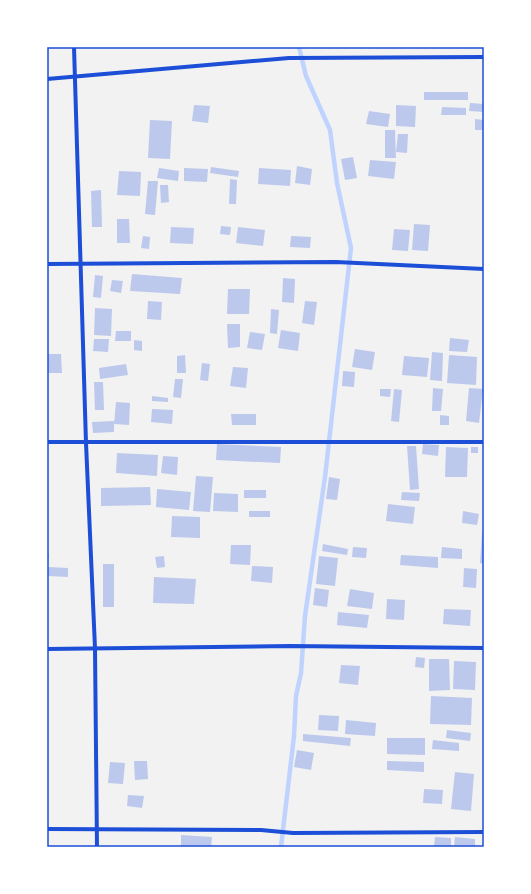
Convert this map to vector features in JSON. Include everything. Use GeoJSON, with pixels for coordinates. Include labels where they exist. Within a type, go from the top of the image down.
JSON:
{"type":"FeatureCollection","features":[{"type":"Feature","properties":{"kind":"street"},"geometry":{"type":"LineString","coordinates":[[74,47],[86,443],[95,648],[97,847]]}},
{"type":"Feature","properties":{"kind":"street"},"geometry":{"type":"LineString","coordinates":[[47,79],[75,78],[289,58],[484,57]]}},
{"type":"Feature","properties":{"kind":"street"},"geometry":{"type":"LineString","coordinates":[[47,264],[336,262],[484,269]]}},
{"type":"Feature","properties":{"kind":"street"},"geometry":{"type":"LineString","coordinates":[[47,442],[484,442]]}},
{"type":"Feature","properties":{"kind":"street"},"geometry":{"type":"LineString","coordinates":[[47,649],[290,646],[484,648]]}},
{"type":"Feature","properties":{"kind":"street"},"geometry":{"type":"LineString","coordinates":[[47,829],[96,828],[261,830],[293,833],[484,832]]}},
{"type":"Feature","properties":{"kind":"building"},"geometry":{"type":"Polygon","coordinates":[[[424,92],[468,92],[468,100],[424,100],[424,92]]]}},
{"type":"Feature","properties":{"kind":"building"},"geometry":{"type":"Polygon","coordinates":[[[470,103],[484,104],[484,112],[469,111],[470,103]]]}},
{"type":"Feature","properties":{"kind":"building"},"geometry":{"type":"Polygon","coordinates":[[[194,105],[210,106],[208,123],[192,121],[194,105]]]}},
{"type":"Feature","properties":{"kind":"building"},"geometry":{"type":"Polygon","coordinates":[[[396,105],[416,106],[415,127],[396,126],[396,105]]]}},
{"type":"Feature","properties":{"kind":"building"},"geometry":{"type":"Polygon","coordinates":[[[442,107],[466,108],[466,115],[441,115],[442,107]]]}},
{"type":"Feature","properties":{"kind":"building"},"geometry":{"type":"Polygon","coordinates":[[[369,111],[390,114],[388,127],[366,124],[369,111]]]}},
{"type":"Feature","properties":{"kind":"building"},"geometry":{"type":"Polygon","coordinates":[[[475,119],[484,120],[484,130],[475,130],[475,119]]]}},
{"type":"Feature","properties":{"kind":"building"},"geometry":{"type":"Polygon","coordinates":[[[150,120],[172,121],[170,159],[148,158],[150,120]]]}},
{"type":"Feature","properties":{"kind":"building"},"geometry":{"type":"Polygon","coordinates":[[[385,130],[395,130],[396,158],[385,158],[385,130]]]}},
{"type":"Feature","properties":{"kind":"building"},"geometry":{"type":"Polygon","coordinates":[[[398,134],[408,134],[407,153],[396,152],[398,134]]]}},
{"type":"Feature","properties":{"kind":"building"},"geometry":{"type":"Polygon","coordinates":[[[353,157],[357,178],[345,180],[341,159],[353,157]]]}},
{"type":"Feature","properties":{"kind":"building"},"geometry":{"type":"Polygon","coordinates":[[[370,160],[396,162],[394,179],[368,176],[370,160]]]}},
{"type":"Feature","properties":{"kind":"building"},"geometry":{"type":"Polygon","coordinates":[[[297,166],[312,169],[310,185],[295,183],[297,166]]]}},
{"type":"Feature","properties":{"kind":"building"},"geometry":{"type":"Polygon","coordinates":[[[211,167],[239,171],[238,177],[210,173],[211,167]]]}},
{"type":"Feature","properties":{"kind":"building"},"geometry":{"type":"Polygon","coordinates":[[[159,168],[179,171],[178,181],[157,178],[159,168]]]}},
{"type":"Feature","properties":{"kind":"building"},"geometry":{"type":"Polygon","coordinates":[[[184,168],[208,169],[207,182],[184,181],[184,168]]]}},
{"type":"Feature","properties":{"kind":"building"},"geometry":{"type":"Polygon","coordinates":[[[259,168],[291,170],[290,186],[258,184],[259,168]]]}},
{"type":"Feature","properties":{"kind":"building"},"geometry":{"type":"Polygon","coordinates":[[[119,171],[141,172],[140,196],[117,195],[119,171]]]}},
{"type":"Feature","properties":{"kind":"building"},"geometry":{"type":"Polygon","coordinates":[[[230,179],[237,180],[236,204],[229,204],[230,179]]]}},
{"type":"Feature","properties":{"kind":"building"},"geometry":{"type":"Polygon","coordinates":[[[148,181],[158,181],[155,215],[145,214],[148,181]]]}},
{"type":"Feature","properties":{"kind":"building"},"geometry":{"type":"Polygon","coordinates":[[[160,185],[168,185],[169,202],[161,203],[160,185]]]}},
{"type":"Feature","properties":{"kind":"building"},"geometry":{"type":"Polygon","coordinates":[[[101,190],[102,227],[92,227],[91,191],[101,190]]]}},
{"type":"Feature","properties":{"kind":"building"},"geometry":{"type":"Polygon","coordinates":[[[117,219],[129,219],[130,243],[117,243],[117,219]]]}},
{"type":"Feature","properties":{"kind":"building"},"geometry":{"type":"Polygon","coordinates":[[[414,224],[430,225],[428,251],[412,250],[414,224]]]}},
{"type":"Feature","properties":{"kind":"building"},"geometry":{"type":"Polygon","coordinates":[[[221,226],[231,227],[230,235],[220,234],[221,226]]]}},
{"type":"Feature","properties":{"kind":"building"},"geometry":{"type":"Polygon","coordinates":[[[171,227],[194,228],[193,244],[170,243],[171,227]]]}},
{"type":"Feature","properties":{"kind":"building"},"geometry":{"type":"Polygon","coordinates":[[[238,227],[265,230],[263,246],[236,243],[238,227]]]}},
{"type":"Feature","properties":{"kind":"building"},"geometry":{"type":"Polygon","coordinates":[[[394,229],[410,230],[408,251],[392,250],[394,229]]]}},
{"type":"Feature","properties":{"kind":"building"},"geometry":{"type":"Polygon","coordinates":[[[143,236],[150,237],[149,249],[141,248],[143,236]]]}},
{"type":"Feature","properties":{"kind":"building"},"geometry":{"type":"Polygon","coordinates":[[[291,236],[311,237],[310,248],[290,247],[291,236]]]}},
{"type":"Feature","properties":{"kind":"building"},"geometry":{"type":"Polygon","coordinates":[[[132,274],[182,278],[180,294],[130,291],[132,274]]]}},
{"type":"Feature","properties":{"kind":"building"},"geometry":{"type":"Polygon","coordinates":[[[95,275],[103,276],[101,298],[93,297],[95,275]]]}},
{"type":"Feature","properties":{"kind":"building"},"geometry":{"type":"Polygon","coordinates":[[[283,278],[295,279],[294,303],[282,302],[283,278]]]}},
{"type":"Feature","properties":{"kind":"building"},"geometry":{"type":"Polygon","coordinates":[[[112,280],[123,281],[121,293],[110,291],[112,280]]]}},
{"type":"Feature","properties":{"kind":"building"},"geometry":{"type":"Polygon","coordinates":[[[228,289],[250,289],[249,314],[227,314],[228,289]]]}},
{"type":"Feature","properties":{"kind":"building"},"geometry":{"type":"Polygon","coordinates":[[[148,301],[162,302],[161,320],[147,319],[148,301]]]}},
{"type":"Feature","properties":{"kind":"building"},"geometry":{"type":"Polygon","coordinates":[[[305,301],[317,302],[314,325],[302,323],[305,301]]]}},
{"type":"Feature","properties":{"kind":"building"},"geometry":{"type":"Polygon","coordinates":[[[95,308],[112,309],[111,336],[94,335],[95,308]]]}},
{"type":"Feature","properties":{"kind":"building"},"geometry":{"type":"Polygon","coordinates":[[[271,309],[279,310],[277,334],[270,333],[271,309]]]}},
{"type":"Feature","properties":{"kind":"building"},"geometry":{"type":"Polygon","coordinates":[[[227,324],[240,324],[240,347],[228,348],[227,324]]]}},
{"type":"Feature","properties":{"kind":"building"},"geometry":{"type":"Polygon","coordinates":[[[281,330],[300,333],[298,351],[278,348],[281,330]]]}},
{"type":"Feature","properties":{"kind":"building"},"geometry":{"type":"Polygon","coordinates":[[[116,331],[131,331],[131,341],[115,341],[116,331]]]}},
{"type":"Feature","properties":{"kind":"building"},"geometry":{"type":"Polygon","coordinates":[[[250,332],[265,334],[262,350],[247,348],[250,332]]]}},
{"type":"Feature","properties":{"kind":"building"},"geometry":{"type":"Polygon","coordinates":[[[450,338],[469,340],[467,352],[449,351],[450,338]]]}},
{"type":"Feature","properties":{"kind":"building"},"geometry":{"type":"Polygon","coordinates":[[[94,339],[109,339],[108,352],[93,351],[94,339]]]}},
{"type":"Feature","properties":{"kind":"building"},"geometry":{"type":"Polygon","coordinates":[[[134,340],[142,341],[142,351],[134,350],[134,340]]]}},
{"type":"Feature","properties":{"kind":"building"},"geometry":{"type":"Polygon","coordinates":[[[355,349],[375,352],[372,370],[352,367],[355,349]]]}},
{"type":"Feature","properties":{"kind":"building"},"geometry":{"type":"Polygon","coordinates":[[[432,352],[443,353],[442,381],[430,380],[432,352]]]}},
{"type":"Feature","properties":{"kind":"building"},"geometry":{"type":"Polygon","coordinates":[[[47,354],[61,354],[62,373],[47,373],[47,354]]]}},
{"type":"Feature","properties":{"kind":"building"},"geometry":{"type":"Polygon","coordinates":[[[185,355],[186,373],[177,373],[177,356],[185,355]]]}},
{"type":"Feature","properties":{"kind":"building"},"geometry":{"type":"Polygon","coordinates":[[[449,355],[477,357],[476,385],[447,383],[449,355]]]}},
{"type":"Feature","properties":{"kind":"building"},"geometry":{"type":"Polygon","coordinates":[[[404,356],[429,358],[427,377],[402,375],[404,356]]]}},
{"type":"Feature","properties":{"kind":"building"},"geometry":{"type":"Polygon","coordinates":[[[202,363],[210,364],[208,381],[200,380],[202,363]]]}},
{"type":"Feature","properties":{"kind":"building"},"geometry":{"type":"Polygon","coordinates":[[[126,364],[128,375],[100,379],[99,368],[126,364]]]}},
{"type":"Feature","properties":{"kind":"building"},"geometry":{"type":"Polygon","coordinates":[[[233,367],[248,368],[246,388],[230,386],[233,367]]]}},
{"type":"Feature","properties":{"kind":"building"},"geometry":{"type":"Polygon","coordinates":[[[343,371],[355,372],[354,387],[342,386],[343,371]]]}},
{"type":"Feature","properties":{"kind":"building"},"geometry":{"type":"Polygon","coordinates":[[[175,379],[183,379],[181,398],[173,397],[175,379]]]}},
{"type":"Feature","properties":{"kind":"building"},"geometry":{"type":"Polygon","coordinates":[[[94,382],[103,382],[104,410],[95,410],[94,382]]]}},
{"type":"Feature","properties":{"kind":"building"},"geometry":{"type":"Polygon","coordinates":[[[433,388],[443,389],[441,411],[432,411],[433,388]]]}},
{"type":"Feature","properties":{"kind":"building"},"geometry":{"type":"Polygon","coordinates":[[[469,388],[483,389],[479,423],[466,421],[469,388]]]}},
{"type":"Feature","properties":{"kind":"building"},"geometry":{"type":"Polygon","coordinates":[[[380,389],[391,389],[390,397],[380,396],[380,389]]]}},
{"type":"Feature","properties":{"kind":"building"},"geometry":{"type":"Polygon","coordinates":[[[394,389],[402,390],[399,422],[391,421],[394,389]]]}},
{"type":"Feature","properties":{"kind":"building"},"geometry":{"type":"Polygon","coordinates":[[[152,396],[168,398],[168,402],[152,401],[152,396]]]}},
{"type":"Feature","properties":{"kind":"building"},"geometry":{"type":"Polygon","coordinates":[[[116,402],[130,403],[129,425],[114,424],[116,402]]]}},
{"type":"Feature","properties":{"kind":"building"},"geometry":{"type":"Polygon","coordinates":[[[152,409],[173,410],[172,424],[151,422],[152,409]]]}},
{"type":"Feature","properties":{"kind":"building"},"geometry":{"type":"Polygon","coordinates":[[[231,414],[256,414],[256,425],[232,425],[231,414]]]}},
{"type":"Feature","properties":{"kind":"building"},"geometry":{"type":"Polygon","coordinates":[[[440,415],[449,416],[449,425],[440,425],[440,415]]]}},
{"type":"Feature","properties":{"kind":"building"},"geometry":{"type":"Polygon","coordinates":[[[114,421],[114,432],[93,433],[92,422],[114,421]]]}},
{"type":"Feature","properties":{"kind":"building"},"geometry":{"type":"Polygon","coordinates":[[[217,444],[281,447],[280,463],[216,460],[217,444]]]}},
{"type":"Feature","properties":{"kind":"building"},"geometry":{"type":"Polygon","coordinates":[[[423,444],[439,445],[438,456],[422,454],[423,444]]]}},
{"type":"Feature","properties":{"kind":"building"},"geometry":{"type":"Polygon","coordinates":[[[407,446],[416,446],[419,489],[410,490],[407,446]]]}},
{"type":"Feature","properties":{"kind":"building"},"geometry":{"type":"Polygon","coordinates":[[[446,447],[468,448],[467,477],[445,477],[446,447]]]}},
{"type":"Feature","properties":{"kind":"building"},"geometry":{"type":"Polygon","coordinates":[[[471,447],[478,447],[478,453],[471,453],[471,447]]]}},
{"type":"Feature","properties":{"kind":"building"},"geometry":{"type":"Polygon","coordinates":[[[117,453],[158,455],[157,476],[116,473],[117,453]]]}},
{"type":"Feature","properties":{"kind":"building"},"geometry":{"type":"Polygon","coordinates":[[[163,456],[178,457],[177,475],[161,473],[163,456]]]}},
{"type":"Feature","properties":{"kind":"building"},"geometry":{"type":"Polygon","coordinates":[[[196,476],[213,477],[210,512],[193,511],[196,476]]]}},
{"type":"Feature","properties":{"kind":"building"},"geometry":{"type":"Polygon","coordinates":[[[329,477],[340,479],[337,500],[326,499],[329,477]]]}},
{"type":"Feature","properties":{"kind":"building"},"geometry":{"type":"Polygon","coordinates":[[[150,487],[151,505],[101,506],[101,488],[150,487]]]}},
{"type":"Feature","properties":{"kind":"building"},"geometry":{"type":"Polygon","coordinates":[[[157,489],[191,492],[189,510],[156,507],[157,489]]]}},
{"type":"Feature","properties":{"kind":"building"},"geometry":{"type":"Polygon","coordinates":[[[244,490],[266,490],[266,498],[244,498],[244,490]]]}},
{"type":"Feature","properties":{"kind":"building"},"geometry":{"type":"Polygon","coordinates":[[[402,492],[420,493],[419,501],[401,500],[402,492]]]}},
{"type":"Feature","properties":{"kind":"building"},"geometry":{"type":"Polygon","coordinates":[[[214,493],[238,494],[238,512],[213,511],[214,493]]]}},
{"type":"Feature","properties":{"kind":"building"},"geometry":{"type":"Polygon","coordinates":[[[388,504],[415,507],[413,524],[386,521],[388,504]]]}},
{"type":"Feature","properties":{"kind":"building"},"geometry":{"type":"Polygon","coordinates":[[[249,511],[270,511],[270,517],[249,517],[249,511]]]}},
{"type":"Feature","properties":{"kind":"building"},"geometry":{"type":"Polygon","coordinates":[[[463,511],[479,514],[477,525],[462,523],[463,511]]]}},
{"type":"Feature","properties":{"kind":"building"},"geometry":{"type":"Polygon","coordinates":[[[172,516],[200,517],[200,538],[171,537],[172,516]]]}},
{"type":"Feature","properties":{"kind":"building"},"geometry":{"type":"Polygon","coordinates":[[[482,532],[484,533],[484,564],[480,563],[482,532]]]}},
{"type":"Feature","properties":{"kind":"building"},"geometry":{"type":"Polygon","coordinates":[[[323,544],[348,549],[347,555],[322,551],[323,544]]]}},
{"type":"Feature","properties":{"kind":"building"},"geometry":{"type":"Polygon","coordinates":[[[231,545],[251,545],[250,565],[230,564],[231,545]]]}},
{"type":"Feature","properties":{"kind":"building"},"geometry":{"type":"Polygon","coordinates":[[[353,547],[367,548],[366,558],[352,557],[353,547]]]}},
{"type":"Feature","properties":{"kind":"building"},"geometry":{"type":"Polygon","coordinates":[[[442,547],[462,549],[462,559],[441,558],[442,547]]]}},
{"type":"Feature","properties":{"kind":"building"},"geometry":{"type":"Polygon","coordinates":[[[47,554],[49,554],[48,565],[47,565],[47,554]]]}},
{"type":"Feature","properties":{"kind":"building"},"geometry":{"type":"Polygon","coordinates":[[[401,555],[438,557],[438,568],[400,565],[401,555]]]}},
{"type":"Feature","properties":{"kind":"building"},"geometry":{"type":"Polygon","coordinates":[[[164,556],[165,567],[157,568],[155,557],[164,556]]]}},
{"type":"Feature","properties":{"kind":"building"},"geometry":{"type":"Polygon","coordinates":[[[319,556],[338,558],[335,586],[316,584],[319,556]]]}},
{"type":"Feature","properties":{"kind":"building"},"geometry":{"type":"Polygon","coordinates":[[[103,564],[114,564],[114,607],[103,607],[103,564]]]}},
{"type":"Feature","properties":{"kind":"building"},"geometry":{"type":"Polygon","coordinates":[[[252,566],[273,567],[272,583],[251,581],[252,566]]]}},
{"type":"Feature","properties":{"kind":"building"},"geometry":{"type":"Polygon","coordinates":[[[48,567],[68,568],[68,577],[48,576],[48,567]]]}},
{"type":"Feature","properties":{"kind":"building"},"geometry":{"type":"Polygon","coordinates":[[[464,568],[477,569],[476,588],[463,587],[464,568]]]}},
{"type":"Feature","properties":{"kind":"building"},"geometry":{"type":"Polygon","coordinates":[[[154,577],[196,579],[194,604],[153,603],[154,577]]]}},
{"type":"Feature","properties":{"kind":"building"},"geometry":{"type":"Polygon","coordinates":[[[315,588],[329,590],[327,607],[313,605],[315,588]]]}},
{"type":"Feature","properties":{"kind":"building"},"geometry":{"type":"Polygon","coordinates":[[[350,589],[374,593],[372,609],[347,606],[350,589]]]}},
{"type":"Feature","properties":{"kind":"building"},"geometry":{"type":"Polygon","coordinates":[[[387,599],[405,600],[404,620],[386,619],[387,599]]]}},
{"type":"Feature","properties":{"kind":"building"},"geometry":{"type":"Polygon","coordinates":[[[444,609],[471,610],[470,626],[443,624],[444,609]]]}},
{"type":"Feature","properties":{"kind":"building"},"geometry":{"type":"Polygon","coordinates":[[[338,612],[369,615],[367,628],[337,625],[338,612]]]}},
{"type":"Feature","properties":{"kind":"building"},"geometry":{"type":"Polygon","coordinates":[[[416,657],[425,658],[424,668],[415,667],[416,657]]]}},
{"type":"Feature","properties":{"kind":"building"},"geometry":{"type":"Polygon","coordinates":[[[429,659],[449,659],[450,690],[429,691],[429,659]]]}},
{"type":"Feature","properties":{"kind":"building"},"geometry":{"type":"Polygon","coordinates":[[[454,661],[476,662],[475,690],[453,689],[454,661]]]}},
{"type":"Feature","properties":{"kind":"building"},"geometry":{"type":"Polygon","coordinates":[[[341,665],[360,666],[358,685],[339,683],[341,665]]]}},
{"type":"Feature","properties":{"kind":"building"},"geometry":{"type":"Polygon","coordinates":[[[431,696],[472,698],[471,725],[430,724],[431,696]]]}},
{"type":"Feature","properties":{"kind":"building"},"geometry":{"type":"Polygon","coordinates":[[[319,715],[339,716],[338,731],[318,730],[319,715]]]}},
{"type":"Feature","properties":{"kind":"building"},"geometry":{"type":"Polygon","coordinates":[[[346,720],[376,723],[375,736],[345,734],[346,720]]]}},
{"type":"Feature","properties":{"kind":"building"},"geometry":{"type":"Polygon","coordinates":[[[447,730],[471,733],[470,741],[446,738],[447,730]]]}},
{"type":"Feature","properties":{"kind":"building"},"geometry":{"type":"Polygon","coordinates":[[[303,734],[351,738],[350,746],[303,741],[303,734]]]}},
{"type":"Feature","properties":{"kind":"building"},"geometry":{"type":"Polygon","coordinates":[[[387,738],[425,738],[425,755],[387,754],[387,738]]]}},
{"type":"Feature","properties":{"kind":"building"},"geometry":{"type":"Polygon","coordinates":[[[433,740],[459,743],[459,751],[432,749],[433,740]]]}},
{"type":"Feature","properties":{"kind":"building"},"geometry":{"type":"Polygon","coordinates":[[[297,750],[314,753],[311,770],[294,767],[297,750]]]}},
{"type":"Feature","properties":{"kind":"building"},"geometry":{"type":"Polygon","coordinates":[[[134,761],[147,761],[148,779],[135,780],[134,761]]]}},
{"type":"Feature","properties":{"kind":"building"},"geometry":{"type":"Polygon","coordinates":[[[387,761],[424,762],[424,772],[387,770],[387,761]]]}},
{"type":"Feature","properties":{"kind":"building"},"geometry":{"type":"Polygon","coordinates":[[[110,762],[125,763],[123,784],[108,783],[110,762]]]}},
{"type":"Feature","properties":{"kind":"building"},"geometry":{"type":"Polygon","coordinates":[[[455,772],[474,774],[471,811],[451,809],[455,772]]]}},
{"type":"Feature","properties":{"kind":"building"},"geometry":{"type":"Polygon","coordinates":[[[424,789],[443,790],[442,804],[423,803],[424,789]]]}},
{"type":"Feature","properties":{"kind":"building"},"geometry":{"type":"Polygon","coordinates":[[[128,795],[144,796],[142,808],[127,806],[128,795]]]}},
{"type":"Feature","properties":{"kind":"building"},"geometry":{"type":"Polygon","coordinates":[[[181,835],[212,837],[211,847],[181,847],[181,835]]]}},
{"type":"Feature","properties":{"kind":"building"},"geometry":{"type":"Polygon","coordinates":[[[435,837],[451,838],[451,847],[434,846],[435,837]]]}},
{"type":"Feature","properties":{"kind":"building"},"geometry":{"type":"Polygon","coordinates":[[[455,837],[475,839],[475,847],[454,847],[455,837]]]}},
{"type":"Feature","properties":{"kind":"waterway"},"geometry":{"type":"LineString","coordinates":[[281,847],[294,736],[296,696],[301,673],[305,616],[325,477],[351,248],[337,183],[330,130],[306,76],[299,47]]}}]}
